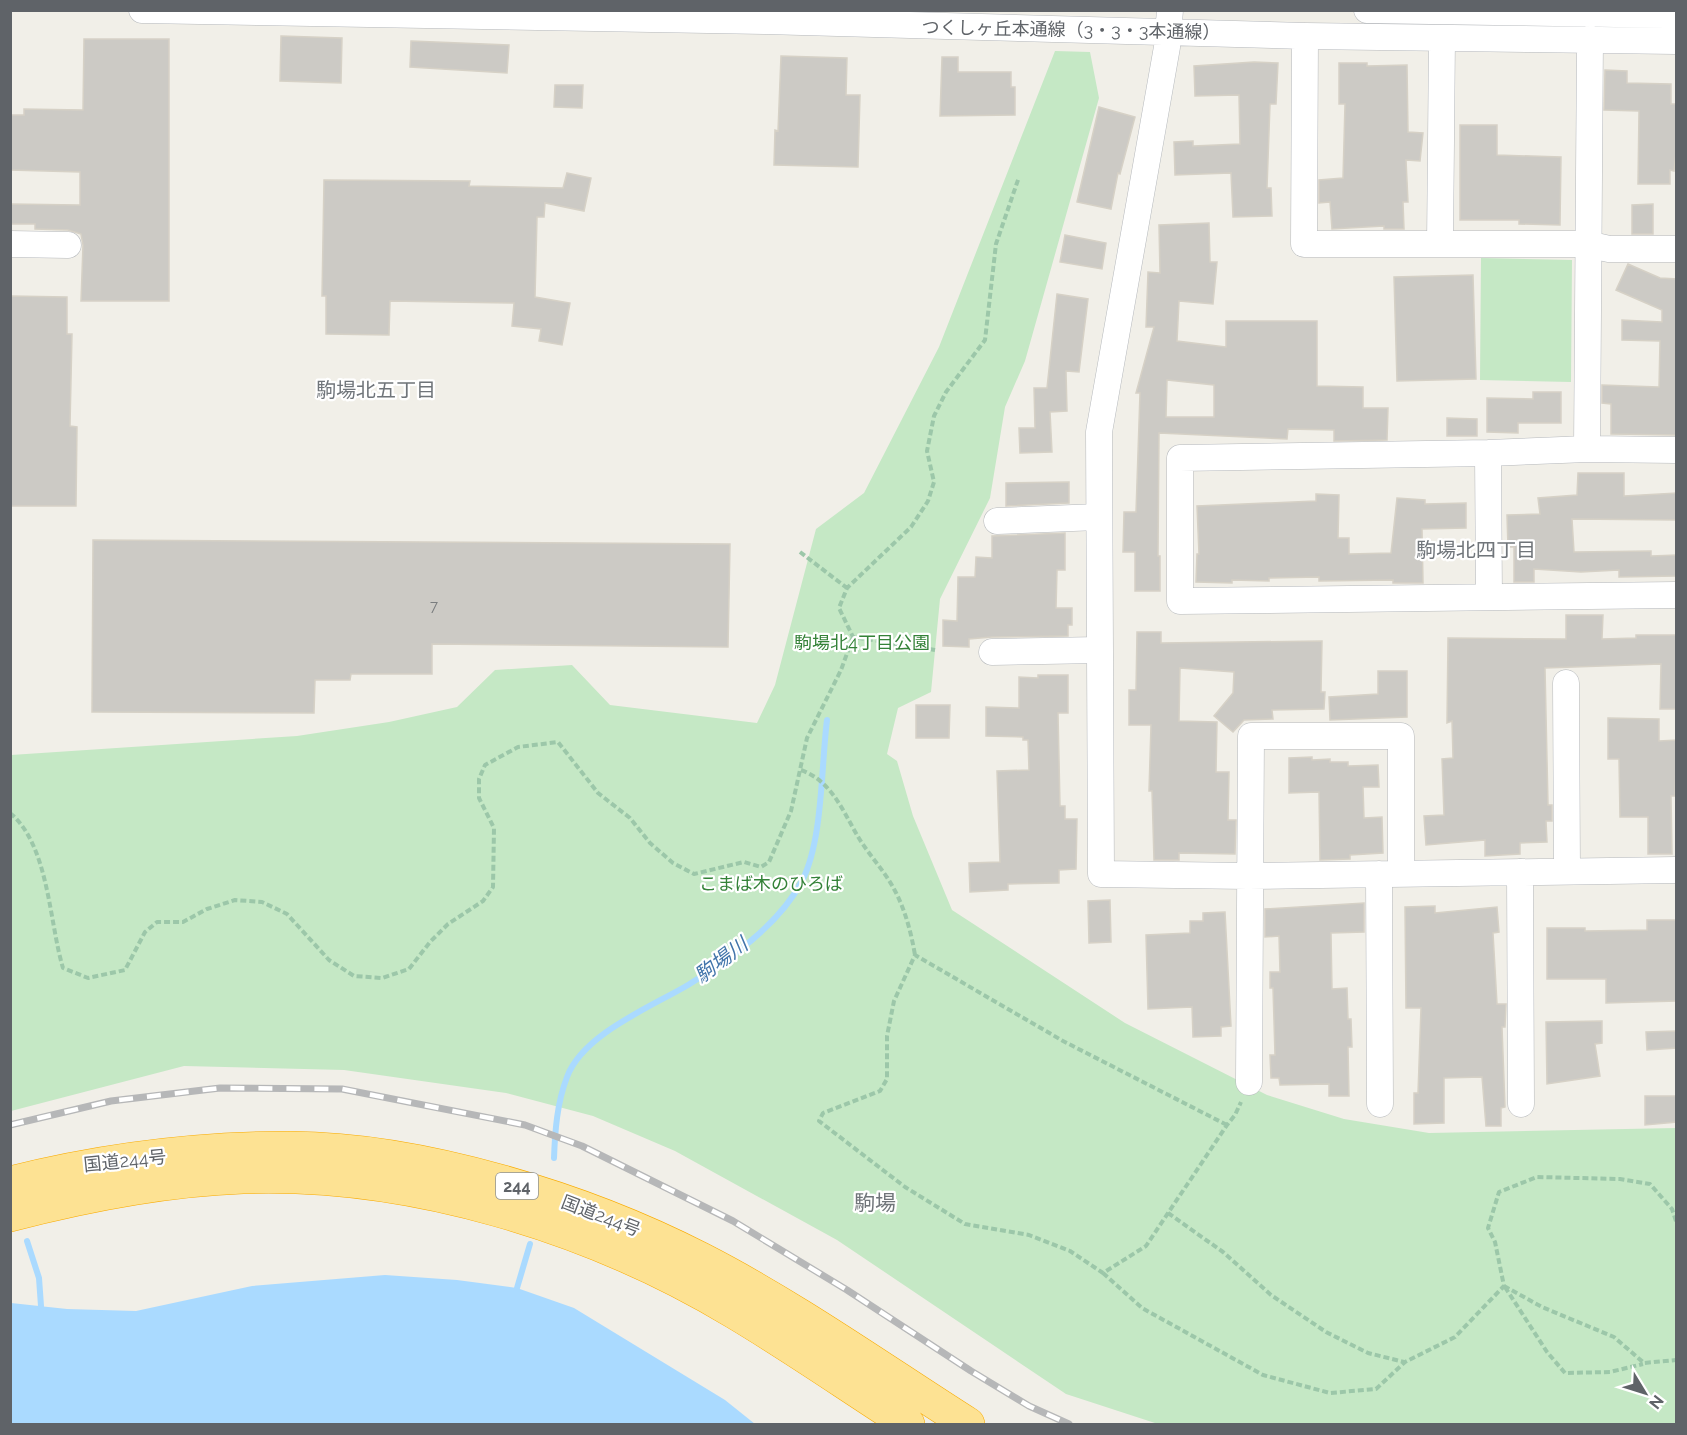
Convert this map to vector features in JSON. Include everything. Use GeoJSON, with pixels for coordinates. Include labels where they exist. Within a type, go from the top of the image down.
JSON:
{"type":"FeatureCollection","features":[{"type":"Feature","properties":{"kind":"highway","name":"国道244号"},"geometry":{"type":"LineString","coordinates":[[10,1183],[77,1166],[224,1151],[293,1148],[403,1161],[517,1186],[640,1230],[700,1258],[762,1293],[968,1425]]}},
{"type":"Feature","properties":{"kind":"highway","name":"国道244号"},"geometry":{"type":"LineString","coordinates":[[10,1215],[80,1197],[138,1186],[243,1177],[353,1181],[449,1197],[510,1214],[577,1238],[686,1286],[733,1311],[908,1425]]}},
{"type":"Feature","properties":{"kind":"street","name":"つくしヶ丘本通線（3・3・3本通線）"},"geometry":{"type":"LineString","coordinates":[[142,10],[1170,21],[1215,22],[1305,36],[1677,41]]}},
{"type":"Feature","properties":{"kind":"street"},"geometry":{"type":"LineString","coordinates":[[1366,10],[1677,15]]}},
{"type":"Feature","properties":{"kind":"street"},"geometry":{"type":"LineString","coordinates":[[1385,11],[1385,37]]}},
{"type":"Feature","properties":{"kind":"street"},"geometry":{"type":"LineString","coordinates":[[1556,12],[1557,39]]}},
{"type":"Feature","properties":{"kind":"street"},"geometry":{"type":"LineString","coordinates":[[1170,21],[1099,432],[1101,874],[1248,876],[1677,870]]}},
{"type":"Feature","properties":{"kind":"street"},"geometry":{"type":"LineString","coordinates":[[1305,36],[1304,244],[1587,244],[1609,249],[1677,249]]}},
{"type":"Feature","properties":{"kind":"street"},"geometry":{"type":"LineString","coordinates":[[1440,244],[1442,38]]}},
{"type":"Feature","properties":{"kind":"street"},"geometry":{"type":"LineString","coordinates":[[1587,449],[1590,39]]}},
{"type":"Feature","properties":{"kind":"street"},"geometry":{"type":"LineString","coordinates":[[10,244],[68,245]]}},
{"type":"Feature","properties":{"kind":"street"},"geometry":{"type":"LineString","coordinates":[[1677,450],[1587,449],[1488,453],[1180,458],[1180,601],[1677,595]]}},
{"type":"Feature","properties":{"kind":"street"},"geometry":{"type":"LineString","coordinates":[[1488,453],[1489,597]]}},
{"type":"Feature","properties":{"kind":"street"},"geometry":{"type":"LineString","coordinates":[[997,521],[1098,517]]}},
{"type":"Feature","properties":{"kind":"street"},"geometry":{"type":"LineString","coordinates":[[992,652],[1100,650]]}},
{"type":"Feature","properties":{"kind":"street"},"geometry":{"type":"LineString","coordinates":[[1566,683],[1567,871]]}},
{"type":"Feature","properties":{"kind":"street"},"geometry":{"type":"LineString","coordinates":[[1249,1082],[1248,876],[1251,736],[1401,736],[1390,874],[1380,1104]]}},
{"type":"Feature","properties":{"kind":"street"},"geometry":{"type":"LineString","coordinates":[[1520,872],[1521,1104]]}},
{"type":"Feature","properties":{"kind":"path"},"geometry":{"type":"LineString","coordinates":[[10,813],[22,823],[43,871],[54,938],[63,968],[88,978],[125,970],[145,932],[157,922],[183,921],[207,909],[235,900],[262,902],[286,914],[329,960],[354,976],[382,978],[409,969],[442,930],[483,901],[493,887],[494,828],[479,798],[479,779],[485,765],[512,749],[548,741],[558,742],[598,793],[630,818],[650,843],[673,863],[694,874],[744,862],[762,867],[769,862],[791,811],[807,738],[841,670],[853,637],[839,608],[847,588],[911,527],[928,501],[934,482],[927,452],[934,416],[946,392],[985,340],[996,244],[1019,177]]}},
{"type":"Feature","properties":{"kind":"path"},"geometry":{"type":"LineString","coordinates":[[800,552],[847,588]]}},
{"type":"Feature","properties":{"kind":"path"},"geometry":{"type":"LineString","coordinates":[[853,637],[935,650]]}},
{"type":"Feature","properties":{"kind":"path"},"geometry":{"type":"LineString","coordinates":[[801,770],[814,775],[827,786],[857,836],[894,888],[910,932],[915,955],[894,1001],[887,1036],[887,1079],[880,1091],[823,1113],[819,1121],[905,1187],[965,1224],[1029,1235],[1070,1251],[1104,1273],[1142,1308],[1263,1376],[1330,1393],[1376,1389],[1405,1362],[1455,1337],[1504,1286]]}},
{"type":"Feature","properties":{"kind":"path"},"geometry":{"type":"LineString","coordinates":[[915,955],[1063,1041],[1227,1125]]}},
{"type":"Feature","properties":{"kind":"path"},"geometry":{"type":"LineString","coordinates":[[1104,1273],[1146,1246],[1235,1115],[1249,1082]]}},
{"type":"Feature","properties":{"kind":"path"},"geometry":{"type":"LineString","coordinates":[[1676,1360],[1644,1363],[1610,1372],[1565,1373],[1547,1352],[1504,1286],[1495,1242],[1488,1228],[1499,1192],[1536,1177],[1620,1179],[1650,1184],[1671,1209],[1677,1221]]}},
{"type":"Feature","properties":{"kind":"path"},"geometry":{"type":"LineString","coordinates":[[1168,1213],[1224,1252],[1270,1295],[1326,1332],[1368,1353],[1405,1362]]}},
{"type":"Feature","properties":{"kind":"path"},"geometry":{"type":"LineString","coordinates":[[1504,1286],[1542,1307],[1614,1337],[1644,1363]]}},
{"type":"Feature","properties":{"kind":"green space","name":"こまば木のひろば"},"geometry":{"type":"Polygon","coordinates":[[[1055,51],[1090,52],[1099,98],[1025,361],[1005,407],[990,498],[940,599],[931,692],[898,708],[887,754],[897,761],[913,816],[952,910],[1125,1023],[1267,1095],[1344,1119],[1429,1133],[1676,1128],[1676,1424],[1158,1424],[1066,1394],[837,1240],[675,1151],[593,1116],[506,1093],[344,1070],[184,1066],[11,1111],[11,755],[297,736],[389,722],[457,707],[495,670],[572,665],[610,705],[757,723],[775,685],[816,529],[864,493],[939,347],[1055,51]]]}},
{"type":"Feature","properties":{"kind":"green space"},"geometry":{"type":"Polygon","coordinates":[[[1481,258],[1572,260],[1571,382],[1480,380],[1481,258]]]}},
{"type":"Feature","properties":{"kind":"water"},"geometry":{"type":"Polygon","coordinates":[[[385,1275],[457,1280],[517,1288],[574,1308],[725,1400],[755,1424],[11,1424],[11,1303],[67,1309],[136,1311],[252,1286],[385,1275]]]}},
{"type":"Feature","properties":{"kind":"building"},"geometry":{"type":"Polygon","coordinates":[[[281,36],[342,38],[341,83],[280,81],[281,36]]]}},
{"type":"Feature","properties":{"kind":"building"},"geometry":{"type":"Polygon","coordinates":[[[84,39],[169,39],[169,301],[81,301],[83,245],[81,234],[68,230],[35,229],[35,224],[10,224],[10,204],[80,205],[80,172],[10,170],[10,115],[24,115],[24,109],[83,110],[84,39]]]}},
{"type":"Feature","properties":{"kind":"building"},"geometry":{"type":"Polygon","coordinates":[[[411,41],[509,45],[507,73],[410,67],[411,41]]]}},
{"type":"Feature","properties":{"kind":"building"},"geometry":{"type":"Polygon","coordinates":[[[781,56],[847,58],[846,95],[860,95],[858,167],[774,165],[775,130],[778,131],[781,56]]]}},
{"type":"Feature","properties":{"kind":"building"},"geometry":{"type":"Polygon","coordinates":[[[942,57],[958,57],[958,72],[1011,72],[1011,87],[1015,87],[1015,115],[940,116],[942,57]]]}},
{"type":"Feature","properties":{"kind":"building"},"geometry":{"type":"Polygon","coordinates":[[[1254,62],[1278,63],[1276,104],[1270,104],[1267,188],[1271,188],[1272,216],[1233,217],[1231,173],[1175,175],[1174,142],[1193,141],[1193,146],[1240,144],[1239,95],[1195,96],[1194,66],[1254,62]]]}},
{"type":"Feature","properties":{"kind":"building"},"geometry":{"type":"Polygon","coordinates":[[[1339,63],[1367,63],[1367,66],[1407,65],[1408,132],[1423,133],[1420,161],[1406,160],[1408,202],[1403,202],[1404,229],[1384,229],[1384,226],[1332,229],[1330,202],[1319,203],[1319,180],[1343,178],[1345,104],[1339,104],[1339,63]]]}},
{"type":"Feature","properties":{"kind":"building"},"geometry":{"type":"Polygon","coordinates":[[[1605,70],[1627,71],[1627,83],[1671,84],[1671,104],[1677,104],[1677,145],[1674,171],[1670,170],[1670,184],[1638,184],[1639,111],[1604,110],[1605,70]]]}},
{"type":"Feature","properties":{"kind":"building"},"geometry":{"type":"Polygon","coordinates":[[[555,85],[583,85],[582,108],[554,107],[555,85]]]}},
{"type":"Feature","properties":{"kind":"building"},"geometry":{"type":"Polygon","coordinates":[[[1099,107],[1135,117],[1120,174],[1118,173],[1111,209],[1077,202],[1099,107]]]}},
{"type":"Feature","properties":{"kind":"building"},"geometry":{"type":"Polygon","coordinates":[[[1460,125],[1497,125],[1497,155],[1561,157],[1560,225],[1519,224],[1519,220],[1460,220],[1460,125]]]}},
{"type":"Feature","properties":{"kind":"building"},"geometry":{"type":"Polygon","coordinates":[[[567,173],[591,178],[584,211],[545,203],[544,217],[537,217],[535,297],[570,303],[562,345],[539,341],[541,329],[512,326],[514,303],[390,301],[389,335],[326,334],[326,296],[322,296],[324,180],[470,181],[469,186],[563,188],[567,173]]]}},
{"type":"Feature","properties":{"kind":"building"},"geometry":{"type":"Polygon","coordinates":[[[1653,204],[1653,234],[1632,234],[1632,205],[1653,204]]]}},
{"type":"Feature","properties":{"kind":"building"},"geometry":{"type":"Polygon","coordinates":[[[1209,223],[1210,262],[1217,262],[1213,304],[1179,301],[1177,341],[1226,347],[1226,321],[1317,321],[1317,386],[1363,387],[1363,408],[1388,408],[1387,440],[1334,441],[1334,430],[1288,429],[1287,439],[1159,433],[1160,591],[1135,591],[1135,552],[1123,552],[1124,512],[1136,512],[1140,393],[1136,393],[1154,327],[1146,327],[1148,272],[1160,273],[1159,225],[1209,223]],[[1167,380],[1166,417],[1214,417],[1214,385],[1167,380]]]}},
{"type":"Feature","properties":{"kind":"building"},"geometry":{"type":"Polygon","coordinates":[[[1065,235],[1106,243],[1102,269],[1060,262],[1065,235]]]}},
{"type":"Feature","properties":{"kind":"building"},"geometry":{"type":"Polygon","coordinates":[[[1628,264],[1660,278],[1677,279],[1677,435],[1611,434],[1611,404],[1602,403],[1602,385],[1659,387],[1660,341],[1622,340],[1622,320],[1662,322],[1662,310],[1616,290],[1628,264]]]}},
{"type":"Feature","properties":{"kind":"building"},"geometry":{"type":"Polygon","coordinates":[[[1473,275],[1476,379],[1397,381],[1394,277],[1473,275]]]}},
{"type":"Feature","properties":{"kind":"building"},"geometry":{"type":"Polygon","coordinates":[[[1057,294],[1088,299],[1079,372],[1066,371],[1067,411],[1050,412],[1052,452],[1020,453],[1019,428],[1035,428],[1034,388],[1047,388],[1057,294]]]}},
{"type":"Feature","properties":{"kind":"building"},"geometry":{"type":"Polygon","coordinates":[[[10,296],[67,297],[67,334],[72,334],[70,426],[77,427],[76,506],[10,506],[10,296]]]}},
{"type":"Feature","properties":{"kind":"building"},"geometry":{"type":"Polygon","coordinates":[[[1533,392],[1561,392],[1561,423],[1518,423],[1518,433],[1487,432],[1487,398],[1533,399],[1533,392]]]}},
{"type":"Feature","properties":{"kind":"building"},"geometry":{"type":"Polygon","coordinates":[[[1447,418],[1477,419],[1477,436],[1447,436],[1447,418]]]}},
{"type":"Feature","properties":{"kind":"building"},"geometry":{"type":"Polygon","coordinates":[[[1578,473],[1624,473],[1624,496],[1677,493],[1677,520],[1572,519],[1574,552],[1651,551],[1651,556],[1677,555],[1677,576],[1619,577],[1619,570],[1581,572],[1534,569],[1534,582],[1514,582],[1514,547],[1508,547],[1507,515],[1540,514],[1538,498],[1577,495],[1578,473]]]}},
{"type":"Feature","properties":{"kind":"building"},"geometry":{"type":"Polygon","coordinates":[[[1069,482],[1069,503],[1006,506],[1006,483],[1069,482]]]}},
{"type":"Feature","properties":{"kind":"building"},"geometry":{"type":"Polygon","coordinates":[[[1316,494],[1339,495],[1338,538],[1349,538],[1349,554],[1391,553],[1397,498],[1425,500],[1425,504],[1466,503],[1466,528],[1422,529],[1423,583],[1393,583],[1393,580],[1319,581],[1319,577],[1269,578],[1269,581],[1232,580],[1232,583],[1196,582],[1197,554],[1199,554],[1197,506],[1316,501],[1316,494]]]}},
{"type":"Feature","properties":{"kind":"building"},"geometry":{"type":"Polygon","coordinates":[[[1065,533],[1065,570],[1057,570],[1056,608],[1072,608],[1072,625],[1068,625],[1068,636],[992,637],[969,639],[969,647],[943,646],[943,620],[957,621],[958,577],[975,577],[976,557],[992,558],[992,536],[1065,533]]]}},
{"type":"Feature","properties":{"kind":"building"},"geometry":{"type":"Polygon","coordinates":[[[93,540],[730,544],[728,647],[432,644],[432,674],[351,674],[350,680],[315,680],[314,713],[92,712],[93,540]]]}},
{"type":"Feature","properties":{"kind":"building"},"geometry":{"type":"Polygon","coordinates":[[[1566,615],[1603,615],[1602,639],[1636,638],[1636,635],[1677,635],[1677,709],[1660,709],[1661,664],[1545,668],[1548,805],[1552,805],[1552,821],[1546,821],[1547,842],[1520,843],[1520,854],[1485,856],[1485,840],[1426,845],[1424,816],[1444,815],[1442,759],[1453,758],[1452,721],[1447,723],[1448,638],[1566,639],[1566,615]]]}},
{"type":"Feature","properties":{"kind":"building"},"geometry":{"type":"Polygon","coordinates":[[[1137,632],[1161,632],[1161,643],[1322,641],[1321,692],[1325,692],[1324,709],[1272,710],[1273,719],[1244,720],[1233,732],[1214,716],[1233,693],[1234,672],[1180,668],[1179,721],[1217,722],[1216,772],[1229,772],[1228,820],[1236,820],[1235,854],[1179,853],[1179,860],[1154,860],[1152,791],[1149,791],[1151,725],[1129,725],[1129,690],[1136,690],[1137,632]]]}},
{"type":"Feature","properties":{"kind":"building"},"geometry":{"type":"Polygon","coordinates":[[[1378,671],[1407,671],[1407,717],[1330,720],[1329,697],[1378,694],[1378,671]]]}},
{"type":"Feature","properties":{"kind":"building"},"geometry":{"type":"Polygon","coordinates":[[[1038,675],[1068,675],[1068,713],[1058,713],[1060,806],[1065,806],[1065,819],[1077,819],[1076,869],[1059,870],[1059,883],[1008,884],[1008,890],[970,892],[969,863],[1000,862],[997,771],[1029,770],[1028,740],[1023,740],[1023,737],[986,736],[986,707],[1019,708],[1019,677],[1038,678],[1038,675]]]}},
{"type":"Feature","properties":{"kind":"building"},"geometry":{"type":"Polygon","coordinates":[[[916,705],[950,705],[949,738],[916,738],[916,705]]]}},
{"type":"Feature","properties":{"kind":"building"},"geometry":{"type":"Polygon","coordinates":[[[1608,718],[1659,719],[1659,741],[1677,740],[1675,796],[1671,796],[1672,854],[1648,854],[1648,817],[1620,817],[1619,759],[1608,759],[1608,718]]]}},
{"type":"Feature","properties":{"kind":"building"},"geometry":{"type":"Polygon","coordinates":[[[1312,757],[1312,760],[1330,759],[1330,762],[1348,762],[1348,766],[1378,765],[1379,787],[1363,787],[1364,818],[1382,817],[1383,853],[1350,855],[1350,859],[1320,860],[1319,792],[1289,793],[1289,758],[1312,757]]]}},
{"type":"Feature","properties":{"kind":"building"},"geometry":{"type":"Polygon","coordinates":[[[1110,900],[1111,942],[1089,943],[1088,901],[1110,900]]]}},
{"type":"Feature","properties":{"kind":"building"},"geometry":{"type":"Polygon","coordinates":[[[1364,903],[1364,932],[1331,933],[1332,989],[1347,988],[1348,1019],[1351,1019],[1352,1047],[1348,1047],[1349,1096],[1329,1096],[1329,1084],[1280,1085],[1279,1078],[1271,1078],[1270,1055],[1275,1055],[1273,988],[1270,988],[1270,972],[1280,972],[1279,936],[1265,937],[1265,909],[1364,903]]]}},
{"type":"Feature","properties":{"kind":"building"},"geometry":{"type":"Polygon","coordinates":[[[1435,906],[1435,913],[1497,907],[1499,932],[1493,933],[1497,1004],[1506,1004],[1505,1027],[1502,1027],[1505,1107],[1501,1108],[1501,1126],[1486,1126],[1482,1077],[1444,1078],[1444,1123],[1414,1124],[1414,1093],[1418,1093],[1421,1008],[1406,1008],[1405,907],[1435,906]]]}},
{"type":"Feature","properties":{"kind":"building"},"geometry":{"type":"Polygon","coordinates":[[[1225,912],[1231,1026],[1221,1027],[1221,1036],[1193,1037],[1192,1007],[1148,1009],[1146,935],[1190,933],[1190,921],[1203,921],[1203,913],[1225,912]]]}},
{"type":"Feature","properties":{"kind":"building"},"geometry":{"type":"Polygon","coordinates":[[[1647,920],[1677,920],[1677,1001],[1606,1003],[1606,979],[1547,979],[1547,928],[1585,928],[1585,931],[1647,930],[1647,920]]]}},
{"type":"Feature","properties":{"kind":"building"},"geometry":{"type":"Polygon","coordinates":[[[1602,1021],[1602,1043],[1595,1044],[1600,1076],[1547,1084],[1546,1022],[1602,1021]]]}},
{"type":"Feature","properties":{"kind":"building"},"geometry":{"type":"Polygon","coordinates":[[[1677,1031],[1677,1048],[1647,1050],[1646,1032],[1677,1031]]]}},
{"type":"Feature","properties":{"kind":"building"},"geometry":{"type":"Polygon","coordinates":[[[1645,1096],[1677,1096],[1677,1122],[1645,1125],[1645,1096]]]}},
{"type":"Feature","properties":{"kind":"waterway","name":"駒場川"},"geometry":{"type":"LineString","coordinates":[[554,1158],[561,1097],[567,1077],[575,1062],[587,1048],[620,1023],[688,985],[736,953],[767,927],[802,881],[809,864],[818,824],[827,720]]}},
{"type":"Feature","properties":{"kind":"waterway"},"geometry":{"type":"LineString","coordinates":[[27,1241],[39,1278],[41,1306]]}},
{"type":"Feature","properties":{"kind":"waterway","name":"駒場川"},"geometry":{"type":"LineString","coordinates":[[517,1288],[530,1244]]}},
{"type":"Feature","properties":{"kind":"railway"},"geometry":{"type":"LineString","coordinates":[[10,1125],[111,1101],[220,1088],[342,1089],[525,1125],[582,1146],[733,1221],[847,1290],[971,1371],[1029,1406],[1069,1424]]}},
{"type":"Feature","properties":{"kind":"district","name":"駒場北五丁目"},"geometry":{"type":"Point","coordinates":[376,390]}},
{"type":"Feature","properties":{"kind":"district","name":"駒場北四丁目"},"geometry":{"type":"Point","coordinates":[1476,550]}},
{"type":"Feature","properties":{"kind":"district","name":"駒場"},"geometry":{"type":"Point","coordinates":[875,1203]}},
{"type":"Feature","properties":{"kind":"park label","name":"駒場北4丁目公園"},"geometry":{"type":"Point","coordinates":[862,643]}}]}
